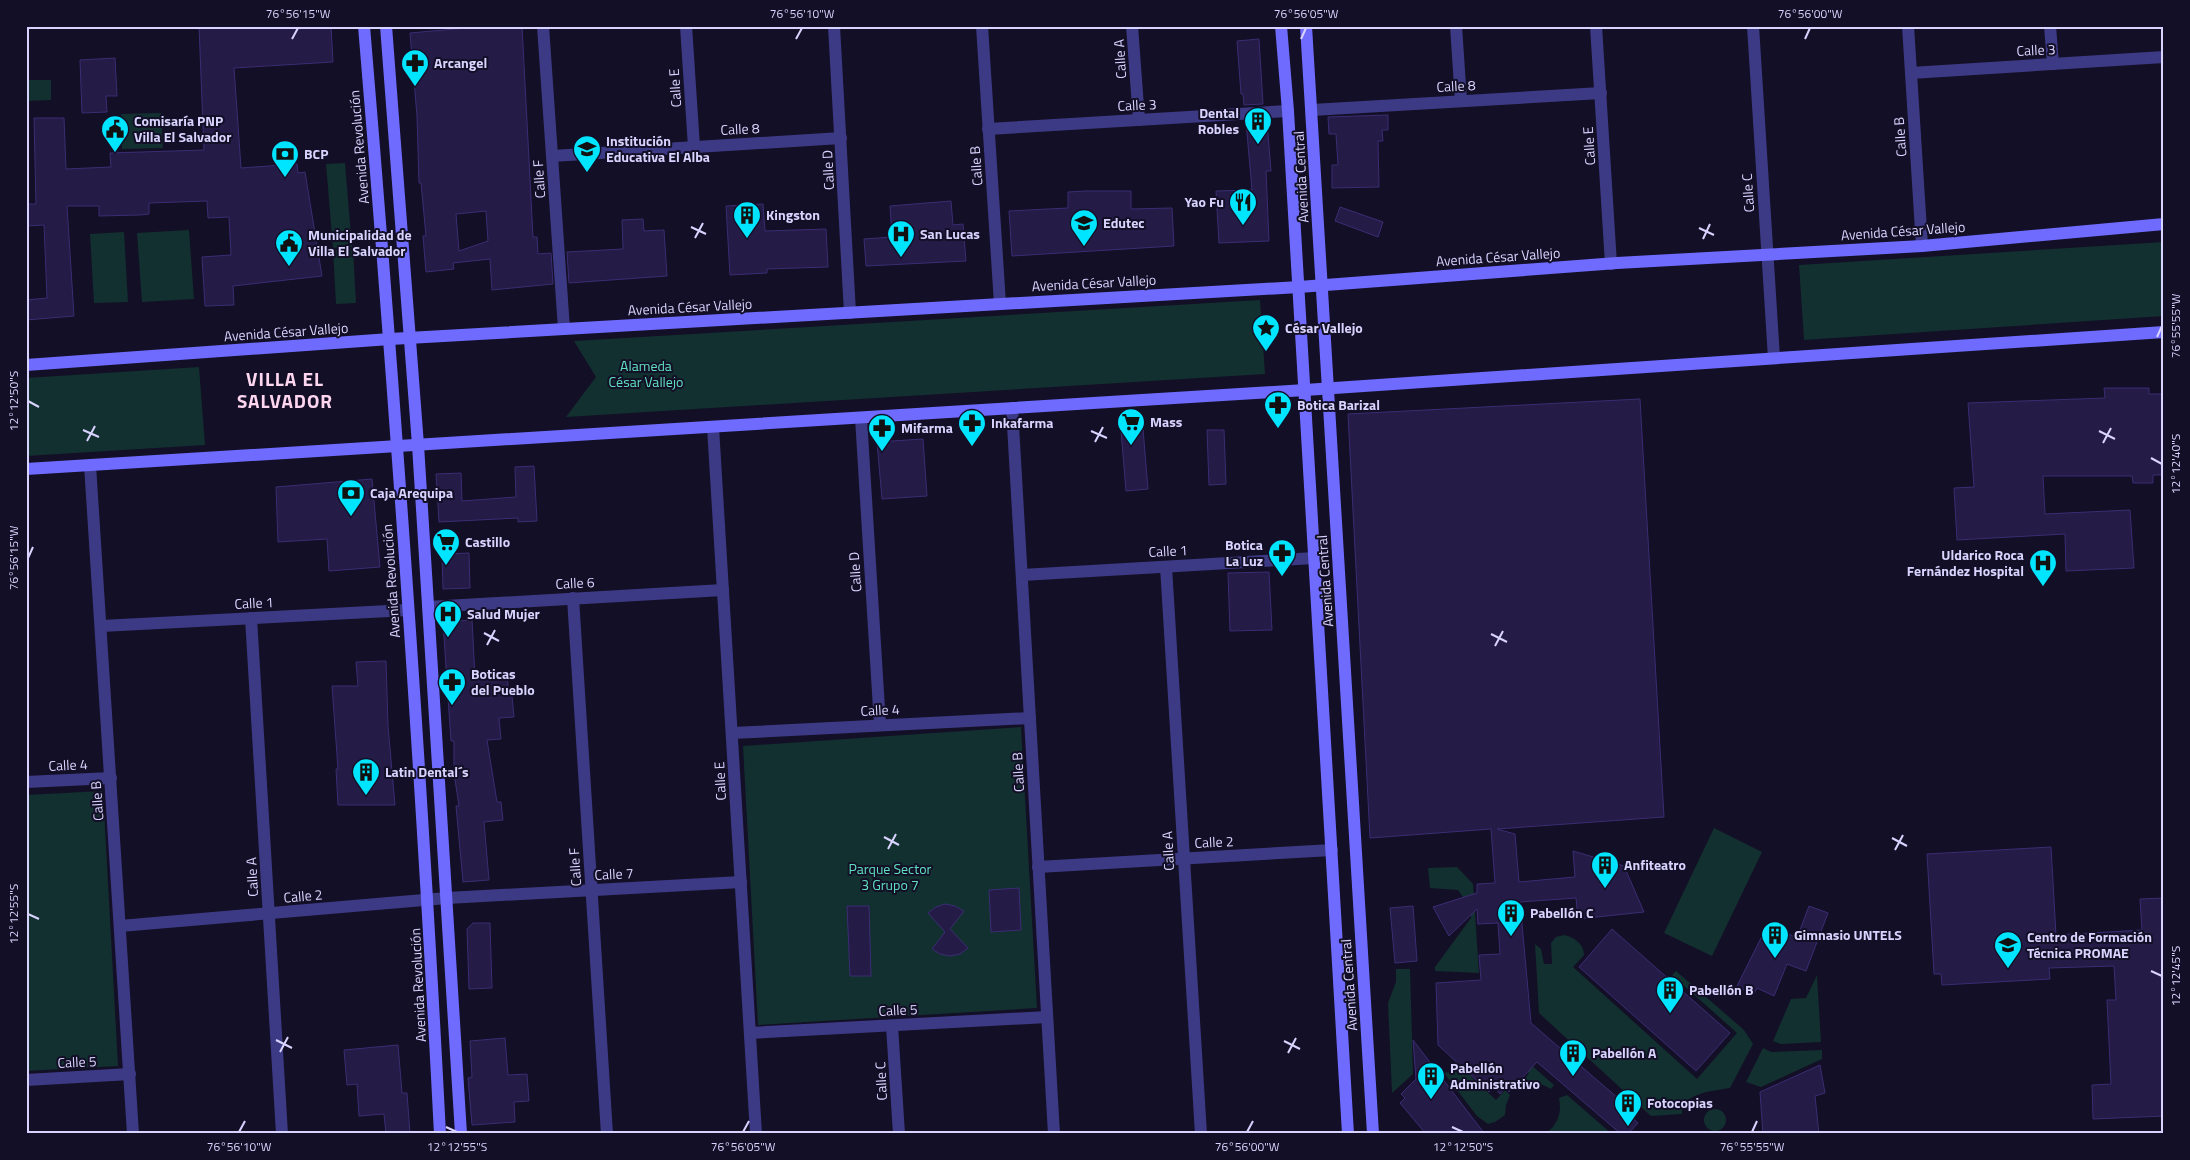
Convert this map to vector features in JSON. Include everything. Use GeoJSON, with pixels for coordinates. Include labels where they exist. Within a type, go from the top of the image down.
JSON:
{"type":"FeatureCollection","features":[{"type":"Feature","properties":{"kind":"main road","name":"Avenida Revolución"},"geometry":{"type":"LineString","coordinates":[[364,26],[390,339],[428,900],[440,1134]]}},
{"type":"Feature","properties":{"kind":"main road"},"geometry":{"type":"LineString","coordinates":[[386,26],[418,445],[462,1134]]}},
{"type":"Feature","properties":{"kind":"main road","name":"Avenida Central"},"geometry":{"type":"LineString","coordinates":[[1280,26],[1288,111],[1299,286],[1348,1134]]}},
{"type":"Feature","properties":{"kind":"main road","name":"Avenida Central"},"geometry":{"type":"LineString","coordinates":[[1306,26],[1374,1134]]}},
{"type":"Feature","properties":{"kind":"main road","name":"Avenida César Vallejo"},"geometry":{"type":"LineString","coordinates":[[26,365],[390,339],[1323,285],[1611,264],[1922,246],[2164,224]]}},
{"type":"Feature","properties":{"kind":"main road"},"geometry":{"type":"LineString","coordinates":[[26,469],[1305,390],[2164,332]]}},
{"type":"Feature","properties":{"kind":"street","name":"Calle F"},"geometry":{"type":"LineString","coordinates":[[543,26],[564,329]]}},
{"type":"Feature","properties":{"kind":"street","name":"Calle E"},"geometry":{"type":"LineString","coordinates":[[686,26],[694,147]]}},
{"type":"Feature","properties":{"kind":"street","name":"Calle D"},"geometry":{"type":"LineString","coordinates":[[834,26],[850,313]]}},
{"type":"Feature","properties":{"kind":"street","name":"Calle B"},"geometry":{"type":"LineString","coordinates":[[982,26],[1000,304]]}},
{"type":"Feature","properties":{"kind":"street","name":"Calle A"},"geometry":{"type":"LineString","coordinates":[[1132,26],[1138,120]]}},
{"type":"Feature","properties":{"kind":"street"},"geometry":{"type":"LineString","coordinates":[[1456,26],[1461,101]]}},
{"type":"Feature","properties":{"kind":"street","name":"Calle E"},"geometry":{"type":"LineString","coordinates":[[1596,26],[1611,264]]}},
{"type":"Feature","properties":{"kind":"street","name":"Calle C"},"geometry":{"type":"LineString","coordinates":[[1753,26],[1774,358]]}},
{"type":"Feature","properties":{"kind":"street","name":"Calle B"},"geometry":{"type":"LineString","coordinates":[[1908,26],[1922,246]]}},
{"type":"Feature","properties":{"kind":"street"},"geometry":{"type":"LineString","coordinates":[[2050,26],[2053,64]]}},
{"type":"Feature","properties":{"kind":"street","name":"Calle 3"},"geometry":{"type":"LineString","coordinates":[[1911,73],[2164,57]]}},
{"type":"Feature","properties":{"kind":"street","name":"Calle 8"},"geometry":{"type":"LineString","coordinates":[[1312,110],[1601,93]]}},
{"type":"Feature","properties":{"kind":"street","name":"Calle 3"},"geometry":{"type":"LineString","coordinates":[[988,129],[1288,111]]}},
{"type":"Feature","properties":{"kind":"street","name":"Calle 8"},"geometry":{"type":"LineString","coordinates":[[552,156],[841,138]]}},
{"type":"Feature","properties":{"kind":"street","name":"Calle B"},"geometry":{"type":"LineString","coordinates":[[1012,408],[1054,1134]]}},
{"type":"Feature","properties":{"kind":"street","name":"Calle D"},"geometry":{"type":"LineString","coordinates":[[861,418],[880,725]]}},
{"type":"Feature","properties":{"kind":"street","name":"Calle E"},"geometry":{"type":"LineString","coordinates":[[714,427],[756,1134]]}},
{"type":"Feature","properties":{"kind":"street","name":"Calle B"},"geometry":{"type":"LineString","coordinates":[[90,465],[133,1134]]}},
{"type":"Feature","properties":{"kind":"street","name":"Calle 1"},"geometry":{"type":"LineString","coordinates":[[1022,574],[1315,558]]}},
{"type":"Feature","properties":{"kind":"street","name":"Calle A"},"geometry":{"type":"LineString","coordinates":[[1166,567],[1201,1134]]}},
{"type":"Feature","properties":{"kind":"street","name":"Calle 6"},"geometry":{"type":"LineString","coordinates":[[428,606],[723,590]]}},
{"type":"Feature","properties":{"kind":"street","name":"Calle F"},"geometry":{"type":"LineString","coordinates":[[573,598],[606,1134]]}},
{"type":"Feature","properties":{"kind":"street","name":"Calle 1"},"geometry":{"type":"LineString","coordinates":[[101,626],[408,610]]}},
{"type":"Feature","properties":{"kind":"street","name":"Calle A"},"geometry":{"type":"LineString","coordinates":[[251,618],[282,1134]]}},
{"type":"Feature","properties":{"kind":"street","name":"Calle 4"},"geometry":{"type":"LineString","coordinates":[[732,733],[1030,718]]}},
{"type":"Feature","properties":{"kind":"street","name":"Calle 4"},"geometry":{"type":"LineString","coordinates":[[26,782],[110,778]]}},
{"type":"Feature","properties":{"kind":"street","name":"Calle 2"},"geometry":{"type":"LineString","coordinates":[[1038,867],[1332,850]]}},
{"type":"Feature","properties":{"kind":"street","name":"Calle 7"},"geometry":{"type":"LineString","coordinates":[[428,900],[741,882]]}},
{"type":"Feature","properties":{"kind":"street","name":"Calle 2"},"geometry":{"type":"LineString","coordinates":[[120,926],[428,900]]}},
{"type":"Feature","properties":{"kind":"street","name":"Calle 5"},"geometry":{"type":"LineString","coordinates":[[750,1034],[1047,1017]]}},
{"type":"Feature","properties":{"kind":"street","name":"Calle C"},"geometry":{"type":"LineString","coordinates":[[892,1026],[899,1134]]}},
{"type":"Feature","properties":{"kind":"street","name":"Calle 5"},"geometry":{"type":"LineString","coordinates":[[26,1080],[130,1074]]}},
{"type":"Feature","properties":{"kind":"green space"},"geometry":{"type":"Polygon","coordinates":[[[26,80],[51,80],[51,100],[26,101],[26,80]]]}},
{"type":"Feature","properties":{"kind":"green space"},"geometry":{"type":"Polygon","coordinates":[[[161,113],[163,148],[122,149],[121,114],[161,113]]]}},
{"type":"Feature","properties":{"kind":"green space"},"geometry":{"type":"Polygon","coordinates":[[[345,163],[352,247],[333,248],[326,164],[345,163]]]}},
{"type":"Feature","properties":{"kind":"green space"},"geometry":{"type":"Polygon","coordinates":[[[189,230],[194,299],[142,302],[137,233],[189,230]]]}},
{"type":"Feature","properties":{"kind":"green space"},"geometry":{"type":"Polygon","coordinates":[[[124,232],[128,302],[94,303],[90,234],[124,232]]]}},
{"type":"Feature","properties":{"kind":"green space"},"geometry":{"type":"Polygon","coordinates":[[[2164,242],[2164,316],[1804,340],[1799,265],[2164,242]]]}},
{"type":"Feature","properties":{"kind":"green space"},"geometry":{"type":"Polygon","coordinates":[[[353,249],[356,303],[336,304],[333,250],[353,249]]]}},
{"type":"Feature","properties":{"kind":"green space","name":"Alameda César Vallejo"},"geometry":{"type":"Polygon","coordinates":[[[1260,300],[1265,374],[566,417],[596,377],[574,341],[1260,300]]]}},
{"type":"Feature","properties":{"kind":"green space"},"geometry":{"type":"Polygon","coordinates":[[[199,367],[205,445],[26,456],[26,378],[199,367]]]}},
{"type":"Feature","properties":{"kind":"green space","name":"Parque Sector 3 Grupo 7"},"geometry":{"type":"Polygon","coordinates":[[[1021,727],[1037,1008],[758,1025],[743,746],[1021,727]]]}},
{"type":"Feature","properties":{"kind":"green space"},"geometry":{"type":"Polygon","coordinates":[[[103,791],[118,1066],[26,1071],[26,795],[103,791]]]}},
{"type":"Feature","properties":{"kind":"green space"},"geometry":{"type":"Polygon","coordinates":[[[1714,828],[1762,852],[1712,956],[1664,933],[1714,828]]]}},
{"type":"Feature","properties":{"kind":"green space"},"geometry":{"type":"Polygon","coordinates":[[[1457,867],[1473,884],[1479,973],[1435,971],[1435,967],[1471,918],[1470,907],[1458,890],[1430,888],[1428,868],[1457,867]]]}},
{"type":"Feature","properties":{"kind":"green space"},"geometry":{"type":"Polygon","coordinates":[[[1564,935],[1578,942],[1584,951],[1584,955],[1573,967],[1697,1079],[1737,1033],[1672,975],[1676,971],[1744,1030],[1753,1044],[1730,1088],[1693,1097],[1683,1107],[1682,1114],[1651,1116],[1539,1013],[1535,944],[1541,949],[1544,964],[1552,964],[1551,943],[1556,937],[1564,935]]]}},
{"type":"Feature","properties":{"kind":"green space"},"geometry":{"type":"Polygon","coordinates":[[[1396,969],[1410,969],[1413,1074],[1392,1093],[1388,1003],[1396,982],[1396,969]]]}},
{"type":"Feature","properties":{"kind":"green space"},"geometry":{"type":"Polygon","coordinates":[[[1817,975],[1821,1042],[1781,1044],[1773,1041],[1791,999],[1806,998],[1817,975]]]}},
{"type":"Feature","properties":{"kind":"green space"},"geometry":{"type":"Polygon","coordinates":[[[1499,1037],[1554,1085],[1551,1089],[1537,1084],[1522,1087],[1520,1085],[1529,1073],[1496,1043],[1499,1037]]]}},
{"type":"Feature","properties":{"kind":"green space"},"geometry":{"type":"Polygon","coordinates":[[[1763,1048],[1771,1052],[1822,1050],[1822,1059],[1761,1087],[1746,1082],[1763,1048]]]}},
{"type":"Feature","properties":{"kind":"green space"},"geometry":{"type":"Polygon","coordinates":[[[1474,1068],[1477,1070],[1471,1077],[1496,1100],[1505,1090],[1510,1095],[1505,1115],[1495,1122],[1488,1124],[1477,1116],[1444,1073],[1474,1068]]]}},
{"type":"Feature","properties":{"kind":"green space"},"geometry":{"type":"Polygon","coordinates":[[[1567,1095],[1612,1134],[1545,1134],[1553,1127],[1558,1118],[1560,1109],[1559,1098],[1567,1095]]]}},
{"type":"Feature","properties":{"kind":"green space"},"geometry":{"type":"Polygon","coordinates":[[[1715,1109],[1723,1112],[1726,1120],[1723,1128],[1715,1131],[1707,1128],[1704,1120],[1707,1112],[1715,1109]]]}},
{"type":"Feature","properties":{"kind":"building"},"geometry":{"type":"Polygon","coordinates":[[[199,26],[331,26],[333,62],[234,68],[241,168],[297,164],[298,173],[305,172],[322,276],[233,286],[234,305],[205,306],[202,257],[231,255],[229,217],[208,218],[207,201],[149,203],[149,214],[140,215],[99,216],[99,206],[67,206],[74,316],[26,320],[26,300],[47,298],[44,225],[26,226],[26,204],[36,204],[34,118],[64,118],[66,169],[111,167],[110,153],[204,150],[199,26]]]}},
{"type":"Feature","properties":{"kind":"building"},"geometry":{"type":"Polygon","coordinates":[[[489,26],[522,26],[533,237],[537,237],[538,254],[551,253],[553,284],[492,290],[490,259],[453,263],[454,269],[426,272],[423,236],[426,236],[421,183],[419,183],[417,116],[410,33],[489,26]],[[486,211],[456,214],[459,251],[488,241],[486,211]]]}},
{"type":"Feature","properties":{"kind":"building"},"geometry":{"type":"Polygon","coordinates":[[[1259,39],[1263,104],[1244,105],[1243,94],[1241,94],[1237,41],[1259,39]]]}},
{"type":"Feature","properties":{"kind":"building"},"geometry":{"type":"Polygon","coordinates":[[[115,58],[117,96],[106,96],[107,112],[82,113],[80,60],[115,58]]]}},
{"type":"Feature","properties":{"kind":"building"},"geometry":{"type":"Polygon","coordinates":[[[1388,115],[1388,130],[1382,130],[1383,141],[1378,141],[1379,187],[1332,188],[1332,165],[1338,165],[1336,134],[1329,134],[1328,117],[1388,115]]]}},
{"type":"Feature","properties":{"kind":"building"},"geometry":{"type":"Polygon","coordinates":[[[1246,122],[1267,122],[1271,171],[1266,171],[1269,241],[1219,243],[1216,191],[1252,190],[1246,122]]]}},
{"type":"Feature","properties":{"kind":"building"},"geometry":{"type":"Polygon","coordinates":[[[1131,191],[1131,209],[1172,208],[1174,246],[1012,256],[1009,211],[1068,208],[1068,192],[1131,191]]]}},
{"type":"Feature","properties":{"kind":"building"},"geometry":{"type":"Polygon","coordinates":[[[951,201],[953,225],[963,224],[966,261],[866,266],[864,239],[892,237],[890,206],[951,201]]]}},
{"type":"Feature","properties":{"kind":"building"},"geometry":{"type":"Polygon","coordinates":[[[763,204],[765,231],[826,229],[828,267],[767,269],[767,273],[730,275],[726,206],[763,204]]]}},
{"type":"Feature","properties":{"kind":"building"},"geometry":{"type":"Polygon","coordinates":[[[1340,207],[1383,222],[1378,237],[1335,221],[1340,207]]]}},
{"type":"Feature","properties":{"kind":"building"},"geometry":{"type":"Polygon","coordinates":[[[643,219],[644,231],[664,230],[667,276],[569,283],[567,252],[623,249],[622,220],[643,219]]]}},
{"type":"Feature","properties":{"kind":"building"},"geometry":{"type":"Polygon","coordinates":[[[2104,388],[2149,388],[2149,394],[2164,394],[2164,475],[2153,475],[2153,483],[2133,483],[2132,476],[2043,476],[2045,514],[2130,510],[2134,568],[2066,571],[2065,534],[1957,540],[1954,488],[1974,487],[1968,403],[2105,398],[2104,388]]]}},
{"type":"Feature","properties":{"kind":"building"},"geometry":{"type":"Polygon","coordinates":[[[1640,399],[1664,817],[1497,829],[1515,834],[1519,882],[1575,877],[1573,851],[1624,866],[1644,912],[1578,919],[1576,898],[1520,902],[1531,1023],[1634,1112],[1630,1116],[1638,1123],[1628,1134],[1621,1134],[1537,1062],[1509,1092],[1505,1088],[1500,1094],[1494,1087],[1489,1092],[1438,1045],[1436,983],[1481,980],[1479,955],[1500,954],[1498,923],[1478,924],[1477,909],[1449,936],[1433,907],[1477,893],[1477,884],[1495,883],[1491,829],[1370,838],[1348,414],[1640,399]]]}},
{"type":"Feature","properties":{"kind":"building"},"geometry":{"type":"Polygon","coordinates":[[[1143,429],[1148,489],[1126,491],[1121,431],[1143,429]]]}},
{"type":"Feature","properties":{"kind":"building"},"geometry":{"type":"Polygon","coordinates":[[[1207,430],[1224,430],[1226,484],[1209,485],[1207,430]]]}},
{"type":"Feature","properties":{"kind":"building"},"geometry":{"type":"Polygon","coordinates":[[[923,439],[927,496],[882,499],[877,442],[923,439]]]}},
{"type":"Feature","properties":{"kind":"building"},"geometry":{"type":"Polygon","coordinates":[[[534,466],[537,521],[518,522],[518,518],[439,522],[436,474],[461,473],[462,501],[516,497],[515,467],[534,466]]]}},
{"type":"Feature","properties":{"kind":"building"},"geometry":{"type":"Polygon","coordinates":[[[372,479],[380,567],[329,571],[327,539],[278,542],[276,487],[372,479]]]}},
{"type":"Feature","properties":{"kind":"building"},"geometry":{"type":"Polygon","coordinates":[[[469,553],[470,588],[443,589],[442,554],[469,553]]]}},
{"type":"Feature","properties":{"kind":"building"},"geometry":{"type":"Polygon","coordinates":[[[1269,572],[1272,630],[1230,631],[1228,573],[1269,572]]]}},
{"type":"Feature","properties":{"kind":"building"},"geometry":{"type":"Polygon","coordinates":[[[472,620],[475,677],[507,675],[514,717],[499,718],[501,739],[487,740],[497,802],[501,802],[503,820],[484,822],[489,880],[463,882],[456,806],[459,806],[454,773],[454,741],[451,741],[443,622],[472,620]]]}},
{"type":"Feature","properties":{"kind":"building"},"geometry":{"type":"Polygon","coordinates":[[[386,661],[388,726],[395,805],[338,805],[336,769],[338,769],[332,686],[358,686],[356,662],[386,661]]]}},
{"type":"Feature","properties":{"kind":"building"},"geometry":{"type":"Polygon","coordinates":[[[2051,847],[2056,935],[2142,930],[2140,899],[2164,898],[2164,1116],[2093,1119],[2092,1085],[2111,1084],[2107,1000],[2116,1000],[2114,966],[2049,968],[2050,979],[1942,985],[1941,974],[1934,974],[1927,854],[2051,847]]]}},
{"type":"Feature","properties":{"kind":"building"},"geometry":{"type":"Polygon","coordinates":[[[1019,888],[1021,930],[991,932],[989,890],[1019,888]]]}},
{"type":"Feature","properties":{"kind":"building"},"geometry":{"type":"Polygon","coordinates":[[[945,904],[955,906],[964,911],[950,929],[968,948],[960,954],[950,956],[940,954],[932,949],[945,932],[928,913],[936,907],[945,904]]]}},
{"type":"Feature","properties":{"kind":"building"},"geometry":{"type":"Polygon","coordinates":[[[847,906],[869,906],[871,976],[850,976],[847,906]]]}},
{"type":"Feature","properties":{"kind":"building"},"geometry":{"type":"Polygon","coordinates":[[[1413,906],[1417,961],[1395,963],[1390,908],[1413,906]]]}},
{"type":"Feature","properties":{"kind":"building"},"geometry":{"type":"Polygon","coordinates":[[[1809,906],[1828,913],[1806,971],[1787,964],[1774,996],[1757,988],[1753,995],[1737,986],[1768,924],[1797,938],[1809,906]]]}},
{"type":"Feature","properties":{"kind":"building"},"geometry":{"type":"Polygon","coordinates":[[[473,923],[490,923],[492,988],[469,989],[467,929],[473,923]]]}},
{"type":"Feature","properties":{"kind":"building","name":"Pabellón B"},"geometry":{"type":"Polygon","coordinates":[[[1612,929],[1730,1033],[1696,1071],[1579,967],[1612,929]]]}},
{"type":"Feature","properties":{"kind":"building"},"geometry":{"type":"Polygon","coordinates":[[[505,1038],[508,1075],[527,1074],[529,1101],[514,1102],[515,1122],[472,1125],[468,1078],[472,1077],[470,1041],[505,1038]]]}},
{"type":"Feature","properties":{"kind":"building","name":"Pabellón Administrativo"},"geometry":{"type":"Polygon","coordinates":[[[1413,1040],[1485,1134],[1426,1134],[1400,1103],[1405,1098],[1401,1094],[1416,1079],[1413,1040]]]}},
{"type":"Feature","properties":{"kind":"building"},"geometry":{"type":"Polygon","coordinates":[[[398,1045],[402,1093],[407,1093],[410,1134],[386,1134],[384,1114],[359,1116],[357,1084],[347,1085],[344,1050],[398,1045]]]}},
{"type":"Feature","properties":{"kind":"building"},"geometry":{"type":"Polygon","coordinates":[[[1820,1065],[1825,1093],[1815,1096],[1819,1134],[1763,1134],[1760,1092],[1820,1065]]]}},
{"type":"Feature","properties":{"kind":"place","name":"Arcangel"},"geometry":{"type":"Point","coordinates":[415,87]}},
{"type":"Feature","properties":{"kind":"place","name":"Dental Robles"},"geometry":{"type":"Point","coordinates":[1258,145]}},
{"type":"Feature","properties":{"kind":"place","name":"Comisaría PNP Villa El Salvador"},"geometry":{"type":"Point","coordinates":[115,153]}},
{"type":"Feature","properties":{"kind":"place","name":"Institución Educativa El Alba"},"geometry":{"type":"Point","coordinates":[587,173]}},
{"type":"Feature","properties":{"kind":"place","name":"BCP"},"geometry":{"type":"Point","coordinates":[285,178]}},
{"type":"Feature","properties":{"kind":"place","name":"Yao Fu"},"geometry":{"type":"Point","coordinates":[1243,226]}},
{"type":"Feature","properties":{"kind":"place","name":"Kingston"},"geometry":{"type":"Point","coordinates":[747,239]}},
{"type":"Feature","properties":{"kind":"place","name":"Edutec"},"geometry":{"type":"Point","coordinates":[1084,247]}},
{"type":"Feature","properties":{"kind":"place","name":"San Lucas"},"geometry":{"type":"Point","coordinates":[901,258]}},
{"type":"Feature","properties":{"kind":"place","name":"Municipalidad de Villa El Salvador"},"geometry":{"type":"Point","coordinates":[289,267]}},
{"type":"Feature","properties":{"kind":"place","name":"César Vallejo"},"geometry":{"type":"Point","coordinates":[1266,352]}},
{"type":"Feature","properties":{"kind":"place","name":"Botica Barizal"},"geometry":{"type":"Point","coordinates":[1278,429]}},
{"type":"Feature","properties":{"kind":"place","name":"Mass"},"geometry":{"type":"Point","coordinates":[1131,446]}},
{"type":"Feature","properties":{"kind":"place","name":"Inkafarma"},"geometry":{"type":"Point","coordinates":[972,447]}},
{"type":"Feature","properties":{"kind":"place","name":"Mifarma"},"geometry":{"type":"Point","coordinates":[882,452]}},
{"type":"Feature","properties":{"kind":"place","name":"Caja Arequipa"},"geometry":{"type":"Point","coordinates":[351,517]}},
{"type":"Feature","properties":{"kind":"place","name":"Castillo"},"geometry":{"type":"Point","coordinates":[446,566]}},
{"type":"Feature","properties":{"kind":"place","name":"Botica La Luz"},"geometry":{"type":"Point","coordinates":[1282,577]}},
{"type":"Feature","properties":{"kind":"place","name":"Uldarico Roca Fernández Hospital"},"geometry":{"type":"Point","coordinates":[2043,587]}},
{"type":"Feature","properties":{"kind":"place","name":"Salud Mujer"},"geometry":{"type":"Point","coordinates":[448,638]}},
{"type":"Feature","properties":{"kind":"place","name":"Boticas del Pueblo"},"geometry":{"type":"Point","coordinates":[452,706]}},
{"type":"Feature","properties":{"kind":"place","name":"Latin Dental´s"},"geometry":{"type":"Point","coordinates":[366,796]}},
{"type":"Feature","properties":{"kind":"place","name":"Anfiteatro"},"geometry":{"type":"Point","coordinates":[1605,889]}},
{"type":"Feature","properties":{"kind":"place","name":"Pabellón C"},"geometry":{"type":"Point","coordinates":[1511,937]}},
{"type":"Feature","properties":{"kind":"place","name":"Gimnasio UNTELS"},"geometry":{"type":"Point","coordinates":[1775,959]}},
{"type":"Feature","properties":{"kind":"place","name":"Centro de Formación Técnica PROMAE"},"geometry":{"type":"Point","coordinates":[2008,969]}},
{"type":"Feature","properties":{"kind":"place","name":"Pabellón B"},"geometry":{"type":"Point","coordinates":[1670,1014]}},
{"type":"Feature","properties":{"kind":"place","name":"Pabellón A"},"geometry":{"type":"Point","coordinates":[1573,1077]}},
{"type":"Feature","properties":{"kind":"place","name":"Pabellón Administrativo"},"geometry":{"type":"Point","coordinates":[1431,1100]}},
{"type":"Feature","properties":{"kind":"place","name":"Fotocopias"},"geometry":{"type":"Point","coordinates":[1628,1127]}},
{"type":"Feature","properties":{"kind":"district","name":"VILLA EL SALVADOR"},"geometry":{"type":"Point","coordinates":[285,390]}}]}
